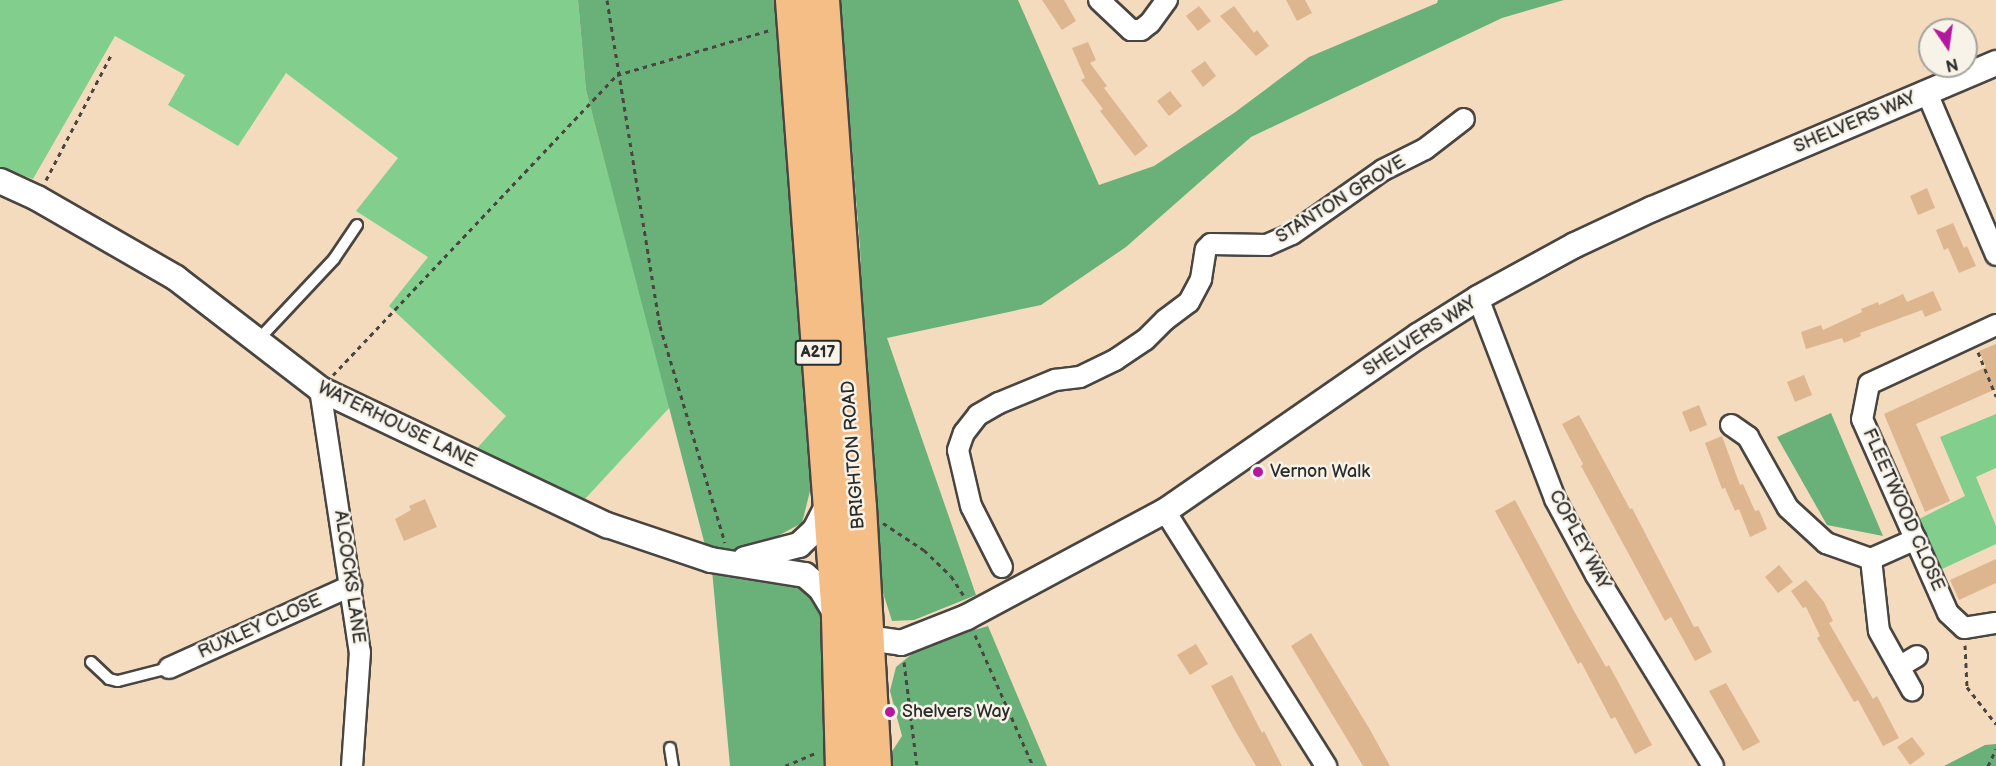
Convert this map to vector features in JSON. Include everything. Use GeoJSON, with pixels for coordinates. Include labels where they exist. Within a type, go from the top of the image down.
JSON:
{"type":"FeatureCollection","features":[{"type":"Feature","properties":{"kind":"highway","name":"BRIGHTON ROAD"},"geometry":{"type":"LineString","coordinates":[[822,0],[844,504],[838,616],[854,699],[874,766]]}},
{"type":"Feature","properties":{"kind":"highway","name":"BRIGHTON ROAD"},"geometry":{"type":"LineString","coordinates":[[792,12],[844,504],[867,638],[842,766]]}},
{"type":"Feature","properties":{"kind":"street"},"geometry":{"type":"LineString","coordinates":[[1099,0],[1131,30],[1141,30],[1167,0]]}},
{"type":"Feature","properties":{"kind":"street","name":"SHELVERS WAY"},"geometry":{"type":"LineString","coordinates":[[867,638],[901,643],[971,615],[1009,579],[1166,511],[1418,336],[1478,298],[1616,225],[1996,63]]}},
{"type":"Feature","properties":{"kind":"street"},"geometry":{"type":"LineString","coordinates":[[1927,93],[1996,255]]}},
{"type":"Feature","properties":{"kind":"street","name":"STANTON GROVE"},"geometry":{"type":"LineString","coordinates":[[1009,579],[971,506],[958,450],[964,433],[978,415],[999,403],[1055,380],[1080,377],[1115,360],[1145,340],[1165,320],[1190,302],[1201,279],[1206,249],[1211,244],[1268,244],[1292,234],[1383,170],[1425,149],[1464,119]]}},
{"type":"Feature","properties":{"kind":"street","name":"WATERHOUSE LANE"},"geometry":{"type":"LineString","coordinates":[[0,181],[37,198],[176,278],[320,389],[607,525],[711,560],[805,575],[821,589],[838,616]]}},
{"type":"Feature","properties":{"kind":"street","name":"COPLEY WAY"},"geometry":{"type":"LineString","coordinates":[[1478,298],[1555,500],[1596,575],[1713,766]]}},
{"type":"Feature","properties":{"kind":"street","name":"FLEETWOOD CLOSE"},"geometry":{"type":"LineString","coordinates":[[1964,628],[1948,613],[1863,419],[1869,384],[1996,325]]}},
{"type":"Feature","properties":{"kind":"street","name":"ALCOCKS LANE"},"geometry":{"type":"LineString","coordinates":[[320,389],[360,652],[352,766]]}},
{"type":"Feature","properties":{"kind":"street"},"geometry":{"type":"LineString","coordinates":[[1731,425],[1748,437],[1788,508],[1826,543],[1871,559],[1916,539]]}},
{"type":"Feature","properties":{"kind":"street","name":"WATERHOUSE LANE"},"geometry":{"type":"LineString","coordinates":[[728,563],[799,545],[844,504]]}},
{"type":"Feature","properties":{"kind":"street"},"geometry":{"type":"LineString","coordinates":[[1166,511],[1326,766]]}},
{"type":"Feature","properties":{"kind":"street"},"geometry":{"type":"LineString","coordinates":[[1871,559],[1879,632],[1912,690]]}},
{"type":"Feature","properties":{"kind":"street","name":"RUXLEY CLOSE"},"geometry":{"type":"LineString","coordinates":[[169,668],[351,585]]}},
{"type":"Feature","properties":{"kind":"street"},"geometry":{"type":"LineString","coordinates":[[1964,628],[1996,623]]}},
{"type":"Feature","properties":{"kind":"street"},"geometry":{"type":"LineString","coordinates":[[854,699],[885,653],[901,643]]}},
{"type":"Feature","properties":{"kind":"street"},"geometry":{"type":"LineString","coordinates":[[1899,667],[1917,656]]}},
{"type":"Feature","properties":{"kind":"lane"},"geometry":{"type":"LineString","coordinates":[[258,340],[334,259],[357,225]]}},
{"type":"Feature","properties":{"kind":"lane"},"geometry":{"type":"LineString","coordinates":[[91,662],[110,679],[118,681],[169,668]]}},
{"type":"Feature","properties":{"kind":"lane"},"geometry":{"type":"LineString","coordinates":[[670,748],[673,766]]}},
{"type":"Feature","properties":{"kind":"path"},"geometry":{"type":"LineString","coordinates":[[607,0],[617,75],[660,326],[728,553],[728,563]]}},
{"type":"Feature","properties":{"kind":"path"},"geometry":{"type":"LineString","coordinates":[[320,389],[617,75],[792,12]]}},
{"type":"Feature","properties":{"kind":"path"},"geometry":{"type":"LineString","coordinates":[[37,198],[112,53]]}},
{"type":"Feature","properties":{"kind":"path"},"geometry":{"type":"LineString","coordinates":[[1971,337],[1996,396]]}},
{"type":"Feature","properties":{"kind":"path"},"geometry":{"type":"LineString","coordinates":[[844,504],[924,550],[951,576],[971,615],[1033,766]]}},
{"type":"Feature","properties":{"kind":"path"},"geometry":{"type":"LineString","coordinates":[[1964,628],[1967,687],[1996,724]]}},
{"type":"Feature","properties":{"kind":"path"},"geometry":{"type":"LineString","coordinates":[[901,643],[917,766]]}},
{"type":"Feature","properties":{"kind":"path"},"geometry":{"type":"LineString","coordinates":[[1988,766],[1996,748]]}},
{"type":"Feature","properties":{"kind":"green space"},"geometry":{"type":"Polygon","coordinates":[[[0,0],[578,0],[586,90],[670,407],[585,499],[471,455],[506,416],[389,306],[428,257],[356,211],[398,158],[286,73],[238,146],[168,105],[185,75],[115,36],[33,179],[0,167],[0,0]]]}},
{"type":"Feature","properties":{"kind":"green space"},"geometry":{"type":"Polygon","coordinates":[[[578,0],[780,0],[812,483],[802,523],[763,544],[728,553],[706,549],[586,90],[578,0]]]}},
{"type":"Feature","properties":{"kind":"green space"},"geometry":{"type":"Polygon","coordinates":[[[840,0],[1018,0],[1099,185],[1154,166],[1234,113],[1309,57],[1437,3],[1438,0],[1564,0],[1502,18],[1251,137],[1126,247],[1041,305],[887,338],[976,595],[914,620],[892,621],[879,580],[869,469],[860,248],[840,0]]]}},
{"type":"Feature","properties":{"kind":"green space"},"geometry":{"type":"Polygon","coordinates":[[[1831,413],[1883,536],[1827,525],[1777,437],[1831,413]]]}},
{"type":"Feature","properties":{"kind":"green space"},"geometry":{"type":"Polygon","coordinates":[[[1996,414],[1996,468],[1976,477],[1996,526],[1996,544],[1942,569],[1919,519],[1965,496],[1940,437],[1996,414]]]}},
{"type":"Feature","properties":{"kind":"green space"},"geometry":{"type":"Polygon","coordinates":[[[712,570],[807,587],[821,607],[830,766],[730,766],[712,570]]]}},
{"type":"Feature","properties":{"kind":"green space"},"geometry":{"type":"Polygon","coordinates":[[[988,626],[1047,766],[892,766],[891,753],[902,736],[890,691],[896,667],[923,645],[988,626]]]}},
{"type":"Feature","properties":{"kind":"green space"},"geometry":{"type":"Polygon","coordinates":[[[1996,744],[1996,766],[1944,766],[1985,745],[1996,744]]]}},
{"type":"Feature","properties":{"kind":"building"},"geometry":{"type":"Polygon","coordinates":[[[1042,0],[1064,0],[1076,21],[1062,30],[1042,0]]]}},
{"type":"Feature","properties":{"kind":"building"},"geometry":{"type":"Polygon","coordinates":[[[1286,0],[1305,0],[1312,13],[1297,21],[1286,0]]]}},
{"type":"Feature","properties":{"kind":"building"},"geometry":{"type":"Polygon","coordinates":[[[1199,6],[1211,21],[1198,31],[1186,16],[1199,6]]]}},
{"type":"Feature","properties":{"kind":"building"},"geometry":{"type":"Polygon","coordinates":[[[1234,6],[1254,33],[1257,30],[1269,46],[1256,56],[1220,16],[1234,6]]]}},
{"type":"Feature","properties":{"kind":"building"},"geometry":{"type":"Polygon","coordinates":[[[1088,42],[1096,60],[1090,63],[1107,86],[1104,88],[1148,146],[1135,156],[1100,111],[1103,109],[1081,80],[1085,78],[1072,48],[1088,42]]]}},
{"type":"Feature","properties":{"kind":"building"},"geometry":{"type":"Polygon","coordinates":[[[1205,61],[1216,76],[1203,87],[1191,71],[1205,61]]]}},
{"type":"Feature","properties":{"kind":"building"},"geometry":{"type":"Polygon","coordinates":[[[1170,91],[1182,106],[1169,116],[1157,101],[1170,91]]]}},
{"type":"Feature","properties":{"kind":"building"},"geometry":{"type":"Polygon","coordinates":[[[1927,188],[1935,208],[1918,215],[1910,196],[1927,188]]]}},
{"type":"Feature","properties":{"kind":"building"},"geometry":{"type":"Polygon","coordinates":[[[1953,223],[1964,248],[1967,246],[1976,266],[1959,273],[1948,248],[1944,250],[1936,230],[1953,223]]]}},
{"type":"Feature","properties":{"kind":"building"},"geometry":{"type":"Polygon","coordinates":[[[1933,291],[1942,310],[1925,317],[1922,310],[1860,333],[1861,336],[1844,343],[1842,338],[1806,349],[1801,332],[1821,325],[1823,330],[1862,312],[1861,309],[1878,302],[1879,305],[1903,294],[1907,302],[1933,291]]]}},
{"type":"Feature","properties":{"kind":"building"},"geometry":{"type":"Polygon","coordinates":[[[1996,344],[1996,389],[1916,424],[1950,501],[1925,512],[1884,414],[1986,367],[1979,351],[1996,344]]]}},
{"type":"Feature","properties":{"kind":"building"},"geometry":{"type":"Polygon","coordinates":[[[1804,375],[1812,395],[1795,402],[1787,382],[1804,375]]]}},
{"type":"Feature","properties":{"kind":"building"},"geometry":{"type":"Polygon","coordinates":[[[1699,405],[1707,425],[1690,432],[1682,412],[1699,405]]]}},
{"type":"Feature","properties":{"kind":"building"},"geometry":{"type":"Polygon","coordinates":[[[1579,415],[1630,509],[1632,508],[1694,627],[1698,626],[1712,652],[1695,661],[1671,617],[1665,621],[1581,466],[1583,464],[1562,424],[1579,415]]]}},
{"type":"Feature","properties":{"kind":"building"},"geometry":{"type":"Polygon","coordinates":[[[1722,436],[1740,485],[1743,484],[1755,511],[1759,510],[1767,529],[1750,537],[1739,509],[1735,511],[1725,488],[1722,489],[1705,443],[1722,436]]]}},
{"type":"Feature","properties":{"kind":"building"},"geometry":{"type":"Polygon","coordinates":[[[425,499],[437,527],[404,541],[395,519],[411,510],[409,506],[425,499]]]}},
{"type":"Feature","properties":{"kind":"building"},"geometry":{"type":"Polygon","coordinates":[[[1515,500],[1574,611],[1606,667],[1609,665],[1652,745],[1635,754],[1615,717],[1611,719],[1581,662],[1578,664],[1495,511],[1515,500]]]}},
{"type":"Feature","properties":{"kind":"building"},"geometry":{"type":"Polygon","coordinates":[[[1996,559],[1996,583],[1959,600],[1950,580],[1996,559]]]}},
{"type":"Feature","properties":{"kind":"building"},"geometry":{"type":"Polygon","coordinates":[[[1779,565],[1793,582],[1778,593],[1765,577],[1779,565]]]}},
{"type":"Feature","properties":{"kind":"building"},"geometry":{"type":"Polygon","coordinates":[[[1806,580],[1824,602],[1833,621],[1829,623],[1873,699],[1877,696],[1899,738],[1883,746],[1858,700],[1854,702],[1817,638],[1820,636],[1806,607],[1803,608],[1791,591],[1806,580]]]}},
{"type":"Feature","properties":{"kind":"building"},"geometry":{"type":"Polygon","coordinates":[[[1311,633],[1390,766],[1363,766],[1291,646],[1311,633]]]}},
{"type":"Feature","properties":{"kind":"building"},"geometry":{"type":"Polygon","coordinates":[[[1196,644],[1208,664],[1190,675],[1177,655],[1196,644]]]}},
{"type":"Feature","properties":{"kind":"building"},"geometry":{"type":"Polygon","coordinates":[[[1232,675],[1282,766],[1256,766],[1234,729],[1211,686],[1232,675]]]}},
{"type":"Feature","properties":{"kind":"building"},"geometry":{"type":"Polygon","coordinates":[[[1726,683],[1760,742],[1743,751],[1709,691],[1726,683]]]}},
{"type":"Feature","properties":{"kind":"building"},"geometry":{"type":"Polygon","coordinates":[[[1912,737],[1925,754],[1910,765],[1897,747],[1912,737]]]}},
{"type":"Feature","properties":{"kind":"place","name":"Vernon Walk"},"geometry":{"type":"Point","coordinates":[1258,472]}},
{"type":"Feature","properties":{"kind":"place","name":"Shelvers Way"},"geometry":{"type":"Point","coordinates":[890,712]}}]}
